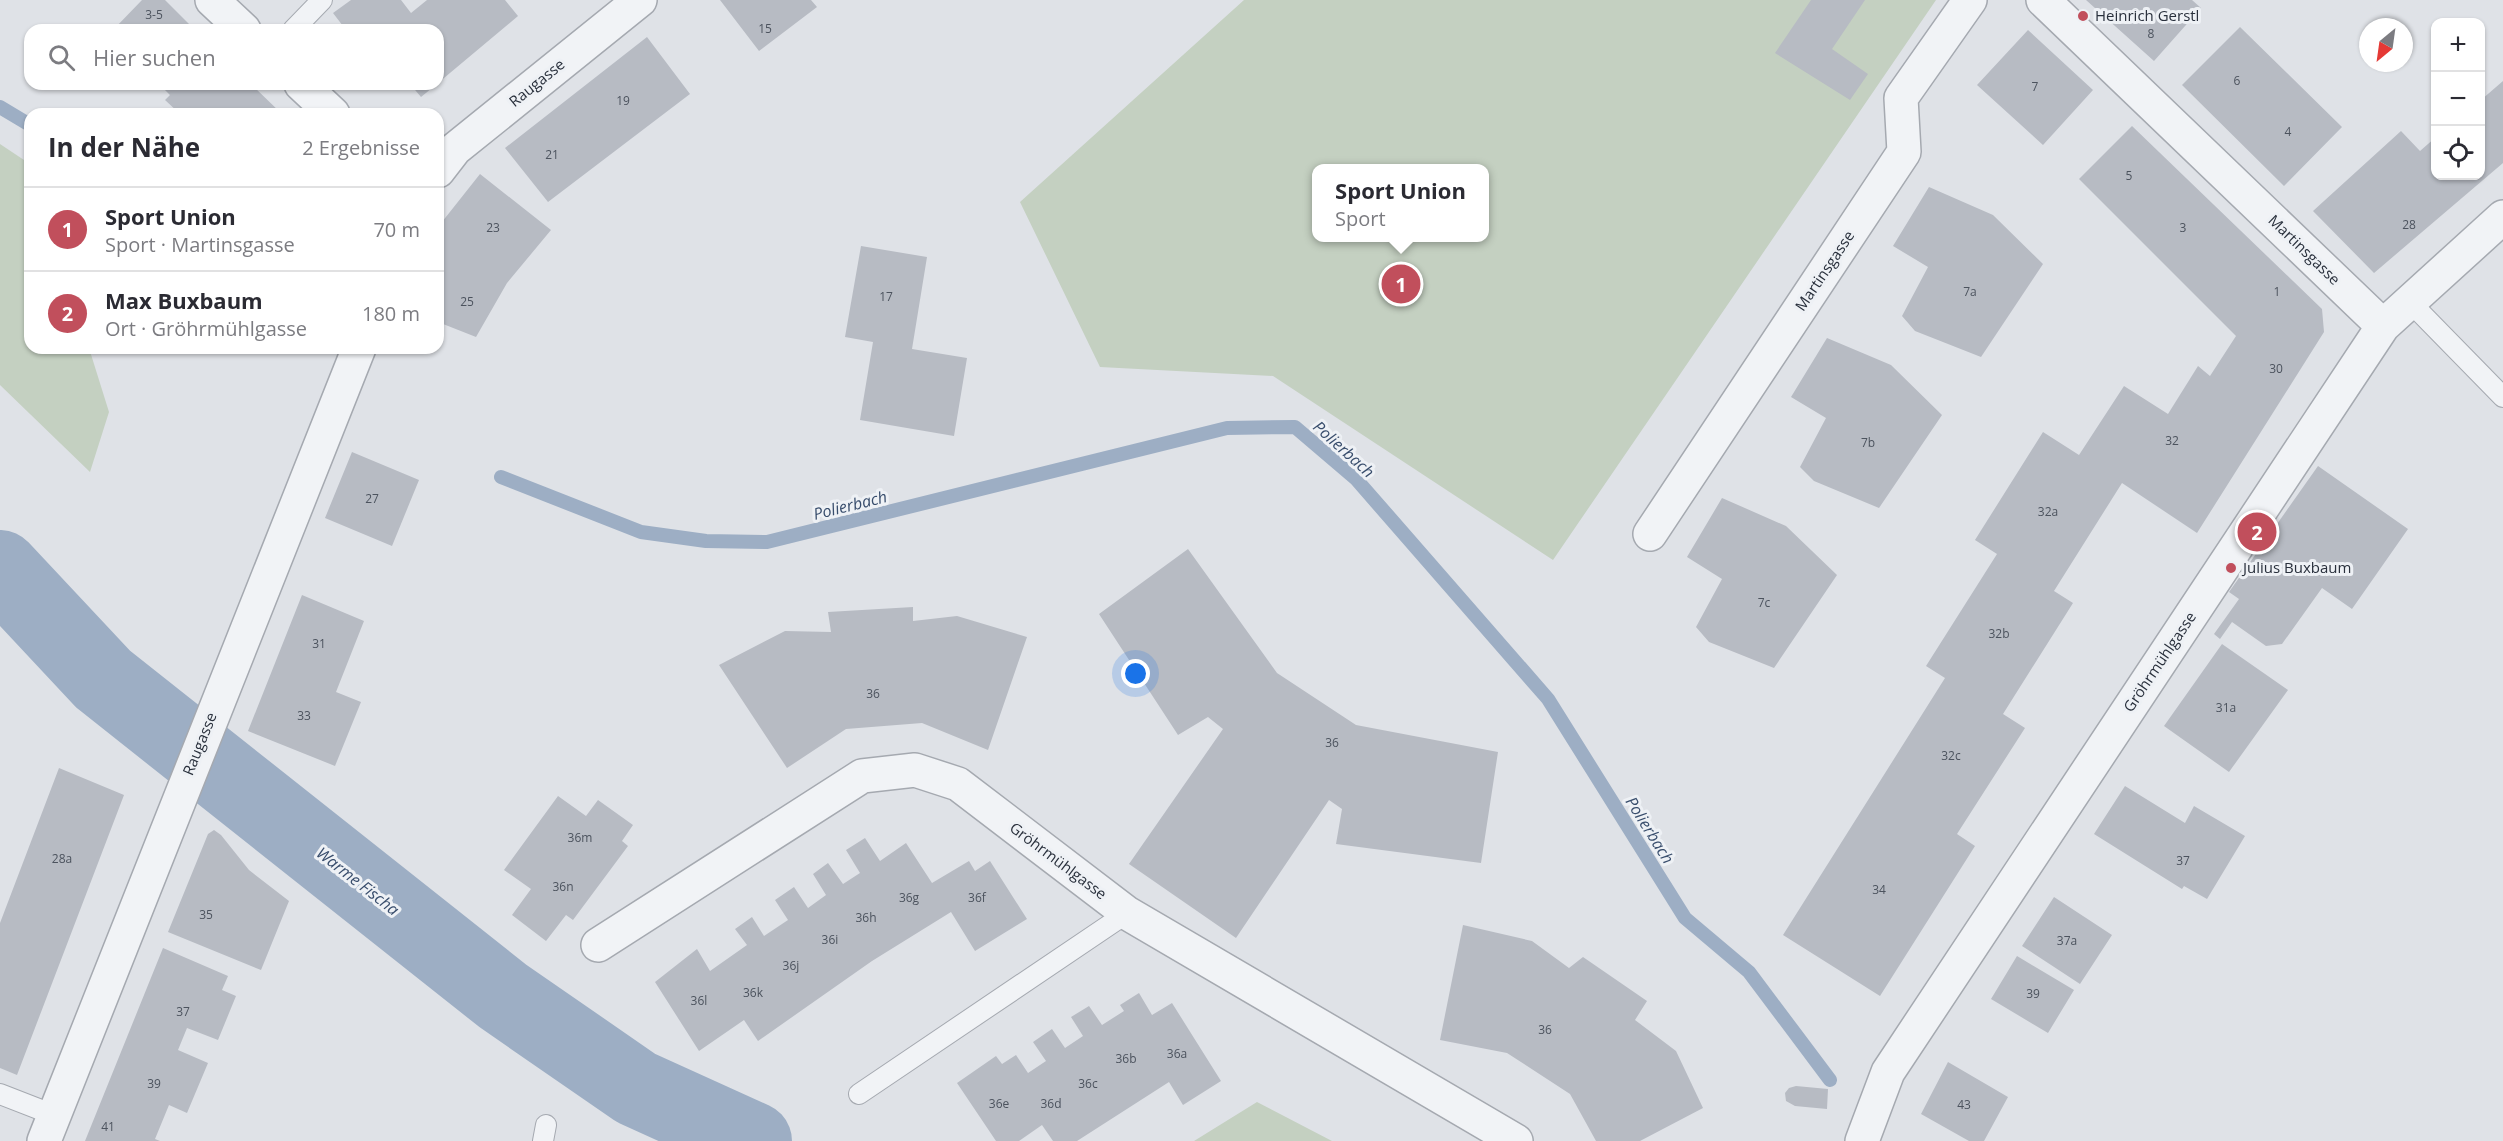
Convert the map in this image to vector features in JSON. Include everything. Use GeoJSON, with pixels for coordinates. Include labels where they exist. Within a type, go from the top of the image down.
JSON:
{"type":"FeatureCollection","features":[{"type":"Feature","properties":{"kind":"street"},"geometry":{"type":"LineString","coordinates":[[212,0],[238,24]]}},
{"type":"Feature","properties":{"kind":"street","name":"Raugasse"},"geometry":{"type":"LineString","coordinates":[[444,163],[455,149],[640,0]]}},
{"type":"Feature","properties":{"kind":"street","name":"Martinsgasse"},"geometry":{"type":"LineString","coordinates":[[1650,534],[1904,152],[1901,98],[1970,0]]}},
{"type":"Feature","properties":{"kind":"street","name":"Martinsgasse"},"geometry":{"type":"LineString","coordinates":[[2043,0],[2384,326]]}},
{"type":"Feature","properties":{"kind":"street"},"geometry":{"type":"LineString","coordinates":[[307,90],[327,108]]}},
{"type":"Feature","properties":{"kind":"street","name":"Gröhrmühlgasse"},"geometry":{"type":"LineString","coordinates":[[1862,1141],[1888,1072],[2384,326],[2503,217]]}},
{"type":"Feature","properties":{"kind":"street","name":"Raugasse"},"geometry":{"type":"LineString","coordinates":[[49,1128],[206,728],[357,354]]}},
{"type":"Feature","properties":{"kind":"street","name":"Gröhrmühlgasse"},"geometry":{"type":"LineString","coordinates":[[598,945],[862,776],[915,770],[957,784],[1127,913],[1516,1141]]}},
{"type":"Feature","properties":{"kind":"lane"},"geometry":{"type":"LineString","coordinates":[[299,24],[322,0]]}},
{"type":"Feature","properties":{"kind":"lane"},"geometry":{"type":"LineString","coordinates":[[2410,302],[2503,397]]}},
{"type":"Feature","properties":{"kind":"lane"},"geometry":{"type":"LineString","coordinates":[[859,1094],[1127,913]]}},
{"type":"Feature","properties":{"kind":"lane"},"geometry":{"type":"LineString","coordinates":[[0,1094],[49,1128]]}},
{"type":"Feature","properties":{"kind":"green space"},"geometry":{"type":"Polygon","coordinates":[[[1244,0],[1936,0],[1553,560],[1273,376],[1100,367],[1020,202],[1244,0]]]}},
{"type":"Feature","properties":{"kind":"green space"},"geometry":{"type":"Polygon","coordinates":[[[0,144],[24,160],[24,354],[91,354],[109,412],[90,472],[0,385],[0,144]]]}},
{"type":"Feature","properties":{"kind":"green space"},"geometry":{"type":"Polygon","coordinates":[[[1257,1102],[1332,1141],[1194,1141],[1257,1102]]]}},
{"type":"Feature","properties":{"kind":"building"},"geometry":{"type":"Polygon","coordinates":[[[142,0],[165,0],[189,24],[119,24],[142,0]]]}},
{"type":"Feature","properties":{"kind":"building"},"geometry":{"type":"Polygon","coordinates":[[[351,0],[401,0],[411,13],[427,0],[505,0],[518,16],[444,78],[444,24],[341,24],[333,13],[351,0]]]}},
{"type":"Feature","properties":{"kind":"building"},"geometry":{"type":"Polygon","coordinates":[[[720,0],[811,0],[817,7],[759,51],[720,0]]]}},
{"type":"Feature","properties":{"kind":"building"},"geometry":{"type":"Polygon","coordinates":[[[1811,0],[1865,0],[1832,49],[1868,74],[1850,100],[1775,53],[1811,0]]]}},
{"type":"Feature","properties":{"kind":"building"},"geometry":{"type":"Polygon","coordinates":[[[2086,0],[2192,0],[2201,8],[2154,61],[2086,0]]]}},
{"type":"Feature","properties":{"kind":"building"},"geometry":{"type":"Polygon","coordinates":[[[2240,27],[2342,127],[2284,186],[2182,85],[2240,27]]]}},
{"type":"Feature","properties":{"kind":"building"},"geometry":{"type":"Polygon","coordinates":[[[2028,30],[2093,90],[2043,145],[1977,85],[2028,30]]]}},
{"type":"Feature","properties":{"kind":"building"},"geometry":{"type":"Polygon","coordinates":[[[647,37],[690,94],[548,202],[505,148],[647,37]]]}},
{"type":"Feature","properties":{"kind":"building"},"geometry":{"type":"Polygon","coordinates":[[[2503,81],[2503,163],[2485,178],[2485,126],[2485,97],[2503,81]]]}},
{"type":"Feature","properties":{"kind":"building"},"geometry":{"type":"Polygon","coordinates":[[[165,90],[257,90],[276,108],[174,108],[165,100],[170,95],[165,90]]]}},
{"type":"Feature","properties":{"kind":"building"},"geometry":{"type":"Polygon","coordinates":[[[415,90],[430,90],[421,97],[415,90]]]}},
{"type":"Feature","properties":{"kind":"building"},"geometry":{"type":"Polygon","coordinates":[[[2132,126],[2322,309],[2324,332],[2197,533],[2122,483],[2054,591],[2073,603],[2003,714],[2025,728],[1957,834],[1975,846],[1880,996],[1783,935],[1945,678],[1926,666],[1997,554],[1975,540],[2043,432],[2079,455],[2124,386],[2168,414],[2198,366],[2210,376],[2236,336],[2079,179],[2132,126]]]}},
{"type":"Feature","properties":{"kind":"building"},"geometry":{"type":"Polygon","coordinates":[[[2401,131],[2420,151],[2431,141],[2431,180],[2483,180],[2374,273],[2313,211],[2401,131]]]}},
{"type":"Feature","properties":{"kind":"building"},"geometry":{"type":"Polygon","coordinates":[[[480,174],[551,230],[507,283],[476,337],[444,324],[444,219],[480,174]]]}},
{"type":"Feature","properties":{"kind":"building"},"geometry":{"type":"Polygon","coordinates":[[[1929,187],[1993,215],[2043,264],[1981,357],[1915,331],[1902,316],[1928,267],[1893,246],[1929,187]]]}},
{"type":"Feature","properties":{"kind":"building"},"geometry":{"type":"Polygon","coordinates":[[[861,246],[927,257],[912,349],[967,358],[954,436],[860,420],[873,342],[845,337],[861,246]]]}},
{"type":"Feature","properties":{"kind":"building"},"geometry":{"type":"Polygon","coordinates":[[[1827,338],[1891,365],[1942,415],[1879,508],[1814,481],[1800,467],[1826,418],[1791,397],[1827,338]]]}},
{"type":"Feature","properties":{"kind":"building"},"geometry":{"type":"Polygon","coordinates":[[[352,452],[419,480],[392,546],[325,518],[352,452]]]}},
{"type":"Feature","properties":{"kind":"building"},"geometry":{"type":"Polygon","coordinates":[[[2318,466],[2408,529],[2352,609],[2322,588],[2282,644],[2266,646],[2232,622],[2220,639],[2214,634],[2239,599],[2229,592],[2318,466]]]}},
{"type":"Feature","properties":{"kind":"building"},"geometry":{"type":"Polygon","coordinates":[[[1722,498],[1786,526],[1837,575],[1774,668],[1709,642],[1696,627],[1722,579],[1687,557],[1722,498]]]}},
{"type":"Feature","properties":{"kind":"building"},"geometry":{"type":"Polygon","coordinates":[[[1188,549],[1277,673],[1356,725],[1498,752],[1481,863],[1336,844],[1342,809],[1329,800],[1236,938],[1129,864],[1223,729],[1208,717],[1178,735],[1099,614],[1188,549]]]}},
{"type":"Feature","properties":{"kind":"building"},"geometry":{"type":"Polygon","coordinates":[[[302,595],[364,621],[336,692],[361,702],[335,766],[248,731],[302,595]]]}},
{"type":"Feature","properties":{"kind":"building"},"geometry":{"type":"Polygon","coordinates":[[[913,607],[913,621],[957,616],[1027,637],[988,750],[922,723],[846,729],[787,768],[719,665],[785,631],[831,632],[828,612],[913,607]]]}},
{"type":"Feature","properties":{"kind":"building"},"geometry":{"type":"Polygon","coordinates":[[[2222,644],[2288,690],[2229,772],[2164,726],[2222,644]]]}},
{"type":"Feature","properties":{"kind":"building"},"geometry":{"type":"Polygon","coordinates":[[[59,768],[124,795],[17,1075],[0,1068],[0,923],[59,768]]]}},
{"type":"Feature","properties":{"kind":"building"},"geometry":{"type":"Polygon","coordinates":[[[2125,786],[2185,823],[2194,806],[2245,836],[2207,899],[2184,886],[2182,889],[2094,834],[2125,786]]]}},
{"type":"Feature","properties":{"kind":"building"},"geometry":{"type":"Polygon","coordinates":[[[558,796],[586,816],[598,800],[633,825],[622,841],[628,846],[573,920],[566,915],[546,941],[512,915],[531,889],[504,870],[558,796]]]}},
{"type":"Feature","properties":{"kind":"building"},"geometry":{"type":"Polygon","coordinates":[[[214,830],[221,835],[249,870],[289,901],[261,970],[168,932],[208,834],[214,830]]]}},
{"type":"Feature","properties":{"kind":"building"},"geometry":{"type":"Polygon","coordinates":[[[865,838],[880,861],[906,843],[932,883],[969,861],[975,871],[990,861],[1027,919],[975,951],[951,912],[872,961],[758,1041],[744,1020],[699,1051],[655,982],[697,949],[710,971],[747,945],[735,929],[752,917],[764,936],[788,920],[775,900],[794,887],[808,908],[826,895],[813,874],[828,863],[843,884],[860,873],[846,850],[865,838]]]}},
{"type":"Feature","properties":{"kind":"building"},"geometry":{"type":"Polygon","coordinates":[[[2054,897],[2112,935],[2080,984],[2022,946],[2054,897]]]}},
{"type":"Feature","properties":{"kind":"building"},"geometry":{"type":"Polygon","coordinates":[[[1463,925],[1532,941],[1569,968],[1583,957],[1647,1001],[1635,1020],[1676,1051],[1703,1108],[1640,1141],[1596,1141],[1570,1094],[1507,1053],[1440,1040],[1463,925]]]}},
{"type":"Feature","properties":{"kind":"building"},"geometry":{"type":"Polygon","coordinates":[[[163,948],[228,976],[222,990],[236,996],[218,1040],[187,1028],[178,1050],[208,1063],[187,1113],[169,1105],[155,1139],[160,1141],[85,1141],[163,948]]]}},
{"type":"Feature","properties":{"kind":"building"},"geometry":{"type":"Polygon","coordinates":[[[2017,956],[2074,990],[2048,1033],[1991,999],[2017,956]]]}},
{"type":"Feature","properties":{"kind":"building"},"geometry":{"type":"Polygon","coordinates":[[[1139,993],[1152,1015],[1172,1003],[1221,1081],[1183,1105],[1169,1082],[1077,1141],[1053,1141],[1042,1125],[1019,1141],[996,1141],[957,1083],[996,1056],[1002,1064],[1016,1055],[1028,1073],[1046,1061],[1033,1042],[1052,1029],[1065,1048],[1083,1036],[1071,1017],[1089,1006],[1102,1025],[1124,1011],[1120,1005],[1139,993]]]}},
{"type":"Feature","properties":{"kind":"building"},"geometry":{"type":"Polygon","coordinates":[[[1948,1062],[2008,1097],[1984,1141],[1969,1141],[1921,1114],[1948,1062]]]}},
{"type":"Feature","properties":{"kind":"building"},"geometry":{"type":"Polygon","coordinates":[[[1796,1086],[1828,1089],[1827,1109],[1795,1106],[1786,1101],[1785,1093],[1789,1088],[1796,1086]]]}},
{"type":"Feature","properties":{"kind":"waterway","name":"Polierbach"},"geometry":{"type":"LineString","coordinates":[[0,107],[24,121]]}},
{"type":"Feature","properties":{"kind":"waterway","name":"Polierbach"},"geometry":{"type":"LineString","coordinates":[[501,477],[641,532],[706,541],[767,542],[1227,428],[1295,427],[1356,479],[1548,699],[1685,918],[1749,972],[1830,1080]]}},
{"type":"Feature","properties":{"kind":"waterway","name":"Warme Fischa"},"geometry":{"type":"LineString","coordinates":[[0,569],[103,679],[503,996],[636,1088],[753,1141]]}},
{"type":"Feature","properties":{"kind":"place","name":"Heinrich Gerstl"},"geometry":{"type":"Point","coordinates":[2083,16]}},
{"type":"Feature","properties":{"kind":"place","name":"Sport Union"},"geometry":{"type":"Point","coordinates":[1401,284]}},
{"type":"Feature","properties":{"kind":"place","name":"Max Buxbaum"},"geometry":{"type":"Point","coordinates":[2257,532]}},
{"type":"Feature","properties":{"kind":"place","name":"Julius Buxbaum"},"geometry":{"type":"Point","coordinates":[2231,568]}}]}
